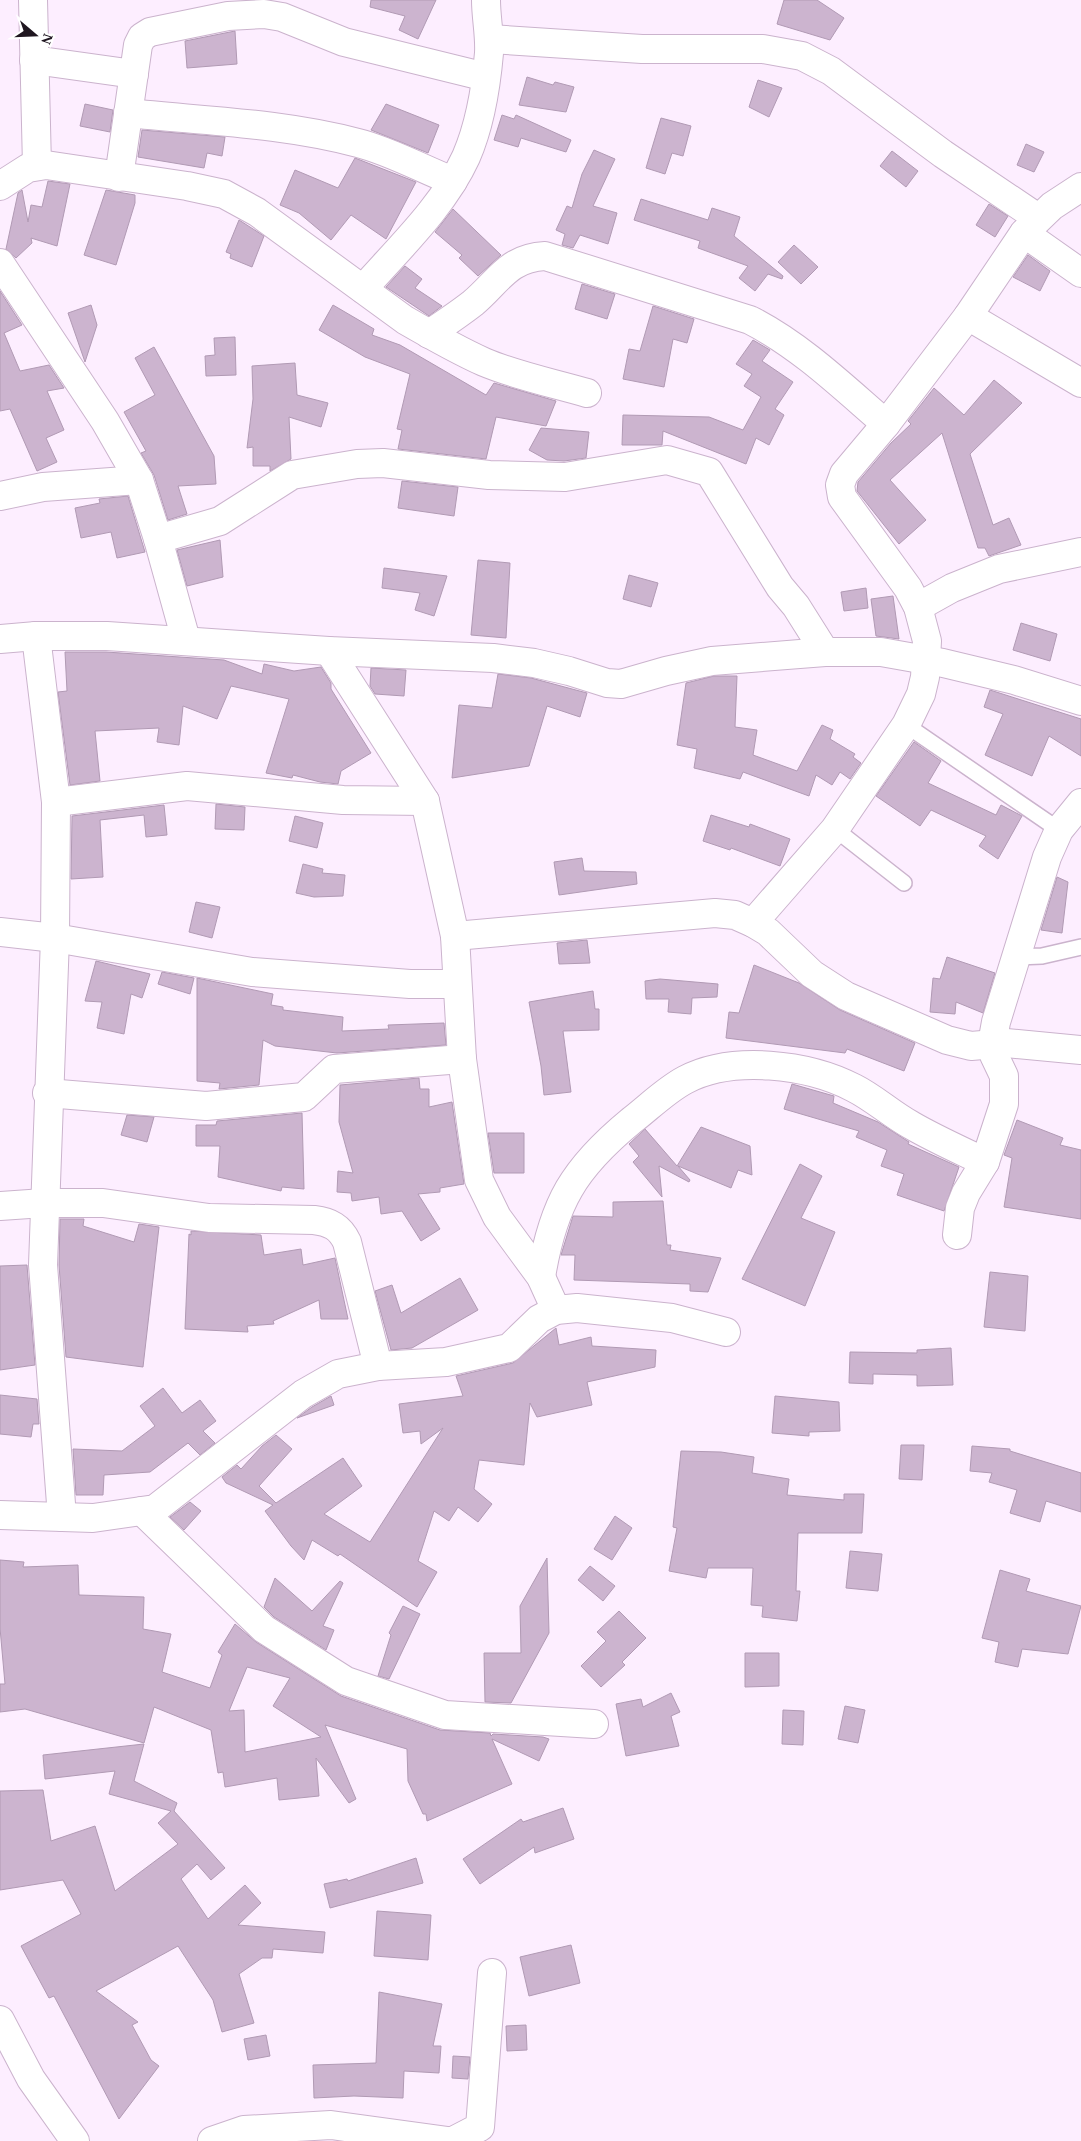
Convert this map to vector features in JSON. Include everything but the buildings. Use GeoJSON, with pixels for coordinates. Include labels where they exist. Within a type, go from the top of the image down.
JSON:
{"type":"FeatureCollection","features":[{"type":"Feature","properties":{"kind":"street"},"geometry":{"type":"LineString","coordinates":[[33,0],[37,166]]}},
{"type":"Feature","properties":{"kind":"street"},"geometry":{"type":"LineString","coordinates":[[363,289],[440,200],[452,182],[475,131],[486,77],[490,39],[486,0]]}},
{"type":"Feature","properties":{"kind":"street"},"geometry":{"type":"LineString","coordinates":[[120,177],[138,45],[146,34],[187,23],[246,13],[282,17],[344,42],[486,77]]}},
{"type":"Feature","properties":{"kind":"street"},"geometry":{"type":"LineString","coordinates":[[490,39],[642,49],[763,49],[802,56],[831,71],[943,154],[1031,225],[1081,273]]}},
{"type":"Feature","properties":{"kind":"street"},"geometry":{"type":"LineString","coordinates":[[34,60],[134,74]]}},
{"type":"Feature","properties":{"kind":"street"},"geometry":{"type":"LineString","coordinates":[[128,113],[302,131],[334,137],[360,143],[452,182]]}},
{"type":"Feature","properties":{"kind":"street"},"geometry":{"type":"LineString","coordinates":[[0,186],[19,172],[46,165],[206,189],[241,202],[405,320],[429,334],[483,362],[519,375],[587,393]]}},
{"type":"Feature","properties":{"kind":"street"},"geometry":{"type":"LineString","coordinates":[[753,922],[835,829],[906,725],[921,694],[928,659],[927,641],[918,606],[908,588],[842,497],[840,485],[844,474],[886,424],[968,316],[1031,225],[1081,187]]}},
{"type":"Feature","properties":{"kind":"street"},"geometry":{"type":"LineString","coordinates":[[429,334],[475,301],[515,263],[529,257],[545,256],[750,320],[773,332],[801,351],[886,424]]}},
{"type":"Feature","properties":{"kind":"street"},"geometry":{"type":"LineString","coordinates":[[0,262],[105,421],[139,480],[158,539],[186,640]]}},
{"type":"Feature","properties":{"kind":"street"},"geometry":{"type":"LineString","coordinates":[[968,316],[1081,383]]}},
{"type":"Feature","properties":{"kind":"street"},"geometry":{"type":"LineString","coordinates":[[158,539],[220,521],[292,475],[357,464],[383,463],[489,475],[565,477],[666,460],[709,472],[780,587],[796,606],[825,652]]}},
{"type":"Feature","properties":{"kind":"street"},"geometry":{"type":"LineString","coordinates":[[0,496],[43,487],[139,480]]}},
{"type":"Feature","properties":{"kind":"street"},"geometry":{"type":"LineString","coordinates":[[918,606],[952,588],[1000,569],[1081,552]]}},
{"type":"Feature","properties":{"kind":"street"},"geometry":{"type":"LineString","coordinates":[[36,636],[56,802],[55,938],[47,1092],[42,1265],[62,1516]]}},
{"type":"Feature","properties":{"kind":"street"},"geometry":{"type":"LineString","coordinates":[[0,639],[36,636],[106,636],[329,651],[493,658],[534,663],[569,671],[607,683],[621,684],[666,671],[712,661],[825,652],[881,652],[928,659],[1014,680],[1081,700]]}},
{"type":"Feature","properties":{"kind":"street"},"geometry":{"type":"LineString","coordinates":[[329,651],[425,800],[455,936],[462,1058],[479,1180],[497,1217],[541,1277],[556,1310]]}},
{"type":"Feature","properties":{"kind":"street"},"geometry":{"type":"LineString","coordinates":[[56,802],[186,786],[343,800],[425,800]]}},
{"type":"Feature","properties":{"kind":"street"},"geometry":{"type":"LineString","coordinates":[[956,1235],[963,1200],[985,1162],[1004,1104],[1004,1076],[994,1055],[994,1033],[1040,875],[1059,830],[1081,803]]}},
{"type":"Feature","properties":{"kind":"street"},"geometry":{"type":"LineString","coordinates":[[455,936],[715,912],[753,922],[768,932],[812,974],[846,996],[953,1042],[971,1046],[1020,1044],[1081,1050]]}},
{"type":"Feature","properties":{"kind":"street"},"geometry":{"type":"LineString","coordinates":[[0,932],[55,938],[252,972],[395,983],[457,984]]}},
{"type":"Feature","properties":{"kind":"street"},"geometry":{"type":"LineString","coordinates":[[47,1092],[206,1106],[304,1097],[334,1069],[462,1058]]}},
{"type":"Feature","properties":{"kind":"street"},"geometry":{"type":"LineString","coordinates":[[541,1277],[554,1218],[562,1200],[581,1169],[606,1143],[665,1094],[684,1080],[705,1071],[728,1066],[751,1066],[777,1067],[818,1074],[854,1088],[908,1124],[985,1162]]}},
{"type":"Feature","properties":{"kind":"street"},"geometry":{"type":"LineString","coordinates":[[0,1206],[44,1203],[103,1203],[209,1218],[314,1220],[330,1223],[343,1235],[347,1242],[378,1366]]}},
{"type":"Feature","properties":{"kind":"street"},"geometry":{"type":"LineString","coordinates":[[0,1515],[92,1518],[155,1509],[303,1394],[338,1374],[378,1366],[446,1362],[509,1348],[539,1319],[556,1310],[577,1308],[672,1318],[726,1332]]}},
{"type":"Feature","properties":{"kind":"street"},"geometry":{"type":"LineString","coordinates":[[142,1511],[264,1630],[346,1680],[445,1714],[594,1724]]}},
{"type":"Feature","properties":{"kind":"street"},"geometry":{"type":"LineString","coordinates":[[453,2141],[480,2127],[492,1973]]}},
{"type":"Feature","properties":{"kind":"street"},"geometry":{"type":"LineString","coordinates":[[0,2056],[2,2024]]}},
{"type":"Feature","properties":{"kind":"street"},"geometry":{"type":"LineString","coordinates":[[2,2024],[31,2079],[75,2141]]}},
{"type":"Feature","properties":{"kind":"street"},"geometry":{"type":"LineString","coordinates":[[212,2141],[244,2130],[331,2125],[448,2141]]}},
{"type":"Feature","properties":{"kind":"lane"},"geometry":{"type":"LineString","coordinates":[[906,725],[1059,830]]}},
{"type":"Feature","properties":{"kind":"lane"},"geometry":{"type":"LineString","coordinates":[[835,829],[904,884]]}},
{"type":"Feature","properties":{"kind":"lane"},"geometry":{"type":"LineString","coordinates":[[1017,957],[1042,956],[1081,947]]}}]}
